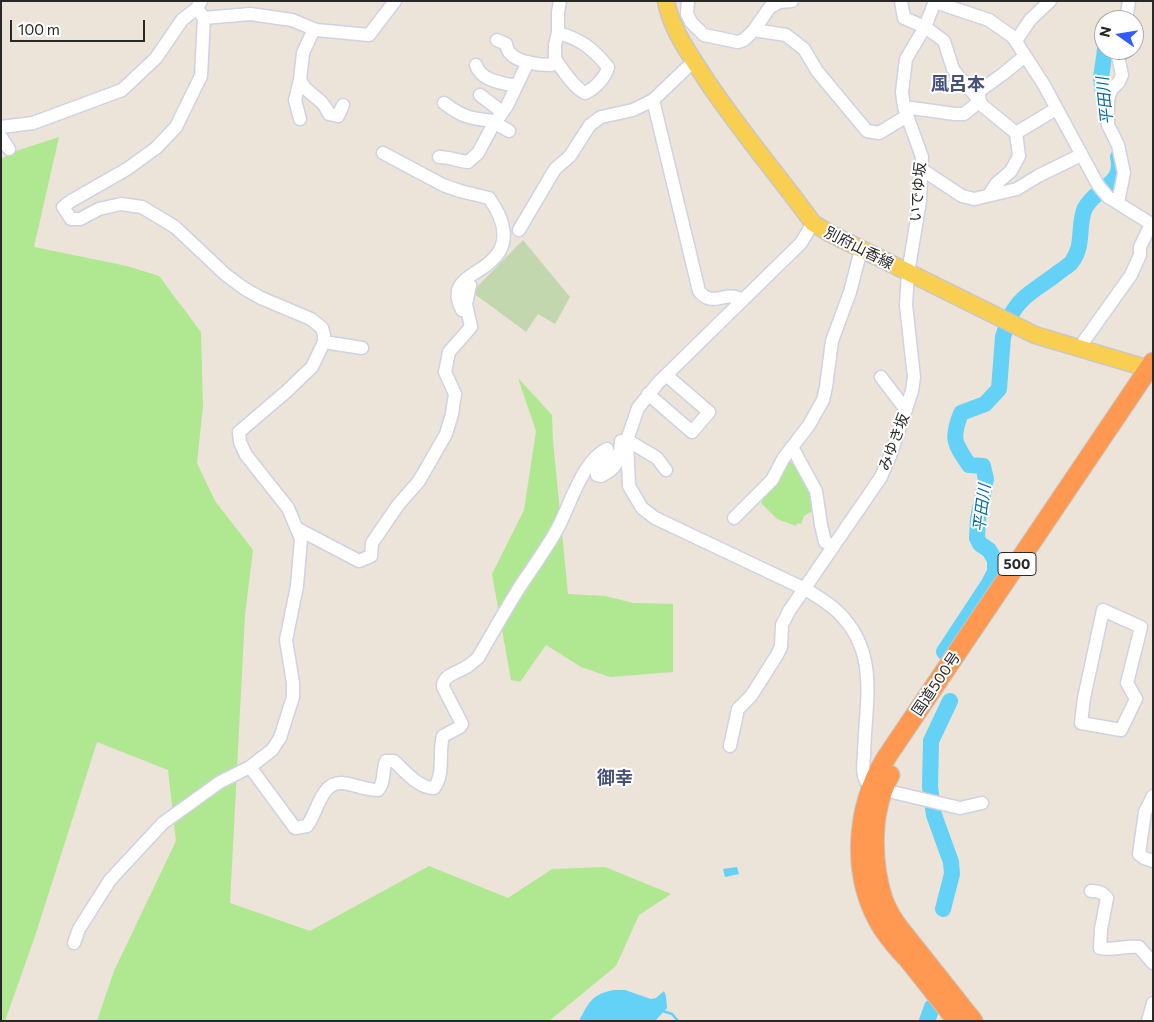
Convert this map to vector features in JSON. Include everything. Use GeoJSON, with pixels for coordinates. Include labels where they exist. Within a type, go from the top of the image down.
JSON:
{"type":"FeatureCollection","features":[{"type":"Feature","properties":{"kind":"highway","name":"国道500号"},"geometry":{"type":"LineString","coordinates":[[957,1021],[882,928],[875,914],[866,887],[860,845],[861,822],[872,784],[886,758],[1152,371]]}},
{"type":"Feature","properties":{"kind":"highway","name":"国道500号"},"geometry":{"type":"LineString","coordinates":[[872,784],[876,822],[876,872],[883,899],[900,929],[974,1021]]}},
{"type":"Feature","properties":{"kind":"main road","name":"別府山香線"},"geometry":{"type":"LineString","coordinates":[[666,1],[677,34],[722,104],[813,223],[829,234],[1035,335],[1152,371]]}},
{"type":"Feature","properties":{"kind":"street"},"geometry":{"type":"LineString","coordinates":[[1,128],[33,123],[122,90],[156,58],[182,20],[201,9],[292,20],[314,29],[369,35],[395,1]]}},
{"type":"Feature","properties":{"kind":"street"},"geometry":{"type":"LineString","coordinates":[[497,40],[506,44],[509,52],[518,58],[538,65],[552,65],[555,59],[560,1]]}},
{"type":"Feature","properties":{"kind":"street"},"geometry":{"type":"LineString","coordinates":[[681,1],[687,8],[692,22],[704,35],[738,42],[744,40],[754,30],[770,7],[780,2],[792,1]]}},
{"type":"Feature","properties":{"kind":"street"},"geometry":{"type":"LineString","coordinates":[[1016,41],[1030,20],[1050,1]]}},
{"type":"Feature","properties":{"kind":"street"},"geometry":{"type":"LineString","coordinates":[[899,2],[904,18],[925,27],[944,41],[953,69],[998,120],[1016,133],[1019,156],[1011,172],[996,184],[990,195]]}},
{"type":"Feature","properties":{"kind":"street"},"geometry":{"type":"LineString","coordinates":[[935,2],[989,20],[1016,41],[1044,85],[1098,185],[1108,197],[1152,225],[1140,247],[1140,255],[1131,275],[1079,348]]}},
{"type":"Feature","properties":{"kind":"street","name":"いでゆ坂"},"geometry":{"type":"LineString","coordinates":[[908,273],[920,201],[922,157],[906,111],[902,92],[906,59],[925,27],[935,2]]}},
{"type":"Feature","properties":{"kind":"street"},"geometry":{"type":"LineString","coordinates":[[74,943],[78,929],[110,880],[163,823],[220,782],[250,767],[272,750],[277,744],[293,697],[286,640],[302,539],[288,508],[246,455],[240,442],[239,432],[312,367],[324,342],[324,335],[318,323],[244,289],[175,227],[142,207],[121,204],[99,209],[80,219],[71,219],[63,207],[127,169],[156,148],[176,127],[201,76],[201,9]]}},
{"type":"Feature","properties":{"kind":"street"},"geometry":{"type":"LineString","coordinates":[[300,119],[295,100],[300,80],[303,53],[314,29]]}},
{"type":"Feature","properties":{"kind":"street"},"geometry":{"type":"LineString","coordinates":[[754,30],[786,36],[804,49],[817,71],[867,131],[879,133],[906,111],[964,114],[980,101]]}},
{"type":"Feature","properties":{"kind":"street"},"geometry":{"type":"LineString","coordinates":[[555,59],[574,85],[585,93],[592,90],[607,73],[608,67],[590,48],[571,36],[558,33]]}},
{"type":"Feature","properties":{"kind":"street"},"geometry":{"type":"LineString","coordinates":[[980,101],[978,92],[1025,56]]}},
{"type":"Feature","properties":{"kind":"street"},"geometry":{"type":"LineString","coordinates":[[1118,202],[1124,173],[1118,145],[1108,125],[1108,100],[1111,90],[1119,82],[1122,75],[1119,60]]}},
{"type":"Feature","properties":{"kind":"street"},"geometry":{"type":"LineString","coordinates":[[519,230],[555,169],[570,156],[590,126],[601,117],[633,110],[654,100],[694,61]]}},
{"type":"Feature","properties":{"kind":"street"},"geometry":{"type":"LineString","coordinates":[[439,157],[468,162],[478,153],[528,62]]}},
{"type":"Feature","properties":{"kind":"street"},"geometry":{"type":"LineString","coordinates":[[476,65],[478,71],[492,80],[516,86]]}},
{"type":"Feature","properties":{"kind":"street"},"geometry":{"type":"LineString","coordinates":[[300,80],[304,88],[326,105],[329,114],[338,116],[342,105]]}},
{"type":"Feature","properties":{"kind":"street"},"geometry":{"type":"LineString","coordinates":[[480,95],[509,131]]}},
{"type":"Feature","properties":{"kind":"street"},"geometry":{"type":"LineString","coordinates":[[654,100],[699,291],[704,298],[709,300],[733,296],[743,300]]}},
{"type":"Feature","properties":{"kind":"street"},"geometry":{"type":"LineString","coordinates":[[444,103],[456,113],[470,119],[498,119]]}},
{"type":"Feature","properties":{"kind":"street"},"geometry":{"type":"LineString","coordinates":[[1016,133],[1056,109]]}},
{"type":"Feature","properties":{"kind":"street"},"geometry":{"type":"LineString","coordinates":[[1,137],[9,149]]}},
{"type":"Feature","properties":{"kind":"street"},"geometry":{"type":"LineString","coordinates":[[383,153],[443,186],[460,192],[489,198],[500,212],[504,226],[500,252],[489,264],[464,280],[459,290],[459,304],[468,315]]}},
{"type":"Feature","properties":{"kind":"street"},"geometry":{"type":"LineString","coordinates":[[921,169],[962,196],[974,199],[1017,189],[1038,176],[1081,155]]}},
{"type":"Feature","properties":{"kind":"street"},"geometry":{"type":"LineString","coordinates":[[813,223],[802,243],[666,375],[638,408],[628,440],[630,486],[642,508],[655,518],[805,589],[827,602],[839,613],[861,643],[868,679],[872,784],[960,808],[982,803]]}},
{"type":"Feature","properties":{"kind":"street"},"geometry":{"type":"LineString","coordinates":[[734,518],[772,480],[781,463],[809,425],[822,400],[826,387],[832,341],[850,292],[861,250]]}},
{"type":"Feature","properties":{"kind":"street","name":"みゆき坂"},"geometry":{"type":"LineString","coordinates":[[730,746],[738,709],[752,696],[781,647],[782,626],[789,611],[884,472],[914,384],[906,316],[908,273]]}},
{"type":"Feature","properties":{"kind":"street"},"geometry":{"type":"LineString","coordinates":[[298,529],[359,561],[370,556],[372,543],[398,505],[419,481],[446,434],[455,394],[445,372],[449,352],[471,327],[466,304],[470,285]]}},
{"type":"Feature","properties":{"kind":"street"},"geometry":{"type":"LineString","coordinates":[[324,342],[362,348]]}},
{"type":"Feature","properties":{"kind":"street"},"geometry":{"type":"LineString","coordinates":[[648,394],[692,432],[709,412],[666,375]]}},
{"type":"Feature","properties":{"kind":"street"},"geometry":{"type":"LineString","coordinates":[[881,377],[906,410]]}},
{"type":"Feature","properties":{"kind":"street"},"geometry":{"type":"LineString","coordinates":[[250,767],[295,828],[307,826],[328,788],[334,784],[341,783],[378,790],[382,786],[386,761],[394,761],[421,785],[427,788],[434,788],[438,783],[440,772],[440,745],[443,736],[462,724],[444,687],[444,681],[469,666],[478,658],[519,588],[556,532],[583,475],[593,461],[601,452],[607,449],[609,456],[606,462],[597,470],[597,475],[601,476],[611,471],[618,462],[622,434],[628,413],[638,408]]}},
{"type":"Feature","properties":{"kind":"street"},"geometry":{"type":"LineString","coordinates":[[628,440],[657,458],[666,470]]}},
{"type":"Feature","properties":{"kind":"street"},"geometry":{"type":"LineString","coordinates":[[792,447],[816,491],[825,542],[834,546]]}},
{"type":"Feature","properties":{"kind":"street"},"geometry":{"type":"LineString","coordinates":[[1102,610],[1141,627],[1146,633],[1126,683],[1136,699],[1123,728],[1121,730],[1081,723],[1084,698],[1102,610]]}},
{"type":"Feature","properties":{"kind":"street"},"geometry":{"type":"LineString","coordinates":[[1153,796],[1144,818],[1139,854],[1153,861]]}},
{"type":"Feature","properties":{"kind":"street"},"geometry":{"type":"LineString","coordinates":[[1091,891],[1099,891],[1105,894],[1107,898],[1101,929],[1100,948],[1105,950],[1123,946],[1139,947],[1153,963]]}},
{"type":"Feature","properties":{"kind":"street"},"geometry":{"type":"LineString","coordinates":[[1148,1021],[1153,1003]]}},
{"type":"Feature","properties":{"kind":"green space"},"geometry":{"type":"Polygon","coordinates":[[[59,137],[34,247],[127,266],[159,276],[201,332],[203,406],[197,463],[215,501],[253,550],[245,615],[230,903],[310,931],[429,866],[508,898],[552,869],[605,867],[671,894],[639,915],[616,966],[549,1021],[97,1021],[114,971],[176,841],[168,770],[97,742],[35,936],[5,1021],[1,1021],[1,159],[13,152],[59,137]]]}},
{"type":"Feature","properties":{"kind":"green space"},"geometry":{"type":"Polygon","coordinates":[[[523,240],[570,297],[555,324],[538,314],[526,332],[472,292],[523,240]]]}},
{"type":"Feature","properties":{"kind":"green space"},"geometry":{"type":"Polygon","coordinates":[[[518,378],[552,415],[568,594],[605,596],[633,603],[673,604],[673,672],[610,677],[581,667],[546,645],[520,682],[511,680],[492,574],[524,510],[536,431],[518,378]]]}},
{"type":"Feature","properties":{"kind":"green space"},"geometry":{"type":"Polygon","coordinates":[[[787,457],[805,481],[813,502],[814,510],[804,516],[801,524],[797,523],[796,526],[777,519],[761,503],[787,457]]]}},
{"type":"Feature","properties":{"kind":"water"},"geometry":{"type":"Polygon","coordinates":[[[737,867],[739,874],[725,877],[723,869],[737,867]]]}},
{"type":"Feature","properties":{"kind":"water"},"geometry":{"type":"Polygon","coordinates":[[[614,990],[625,990],[651,999],[656,998],[664,991],[667,1008],[655,1021],[579,1021],[592,1000],[601,994],[614,990]]]}},
{"type":"Feature","properties":{"kind":"waterway","name":"平田川"},"geometry":{"type":"LineString","coordinates":[[1104,60],[1101,78],[1106,116]]}},
{"type":"Feature","properties":{"kind":"waterway","name":"平田川"},"geometry":{"type":"LineString","coordinates":[[1011,315],[1021,301],[1071,263],[1078,250],[1081,221],[1085,208],[1096,195],[1114,180],[1119,166],[1118,157]]}},
{"type":"Feature","properties":{"kind":"waterway","name":"平田川"},"geometry":{"type":"LineString","coordinates":[[944,652],[995,572],[995,560],[989,550],[980,544],[977,538],[978,519],[986,479],[983,466],[969,465],[957,446],[955,435],[961,413],[985,404],[999,389],[1003,337],[1007,324]]}},
{"type":"Feature","properties":{"kind":"waterway","name":"平田川"},"geometry":{"type":"LineString","coordinates":[[943,909],[952,874],[951,862],[934,815],[930,787],[931,741],[950,701]]}},
{"type":"Feature","properties":{"kind":"waterway","name":"平田川"},"geometry":{"type":"LineString","coordinates":[[927,1021],[932,1007]]}},
{"type":"Feature","properties":{"kind":"waterway"},"geometry":{"type":"LineString","coordinates":[[663,1011],[672,1014],[678,1021]]}},
{"type":"Feature","properties":{"kind":"district","name":"風呂本"},"geometry":{"type":"Point","coordinates":[958,84]}},
{"type":"Feature","properties":{"kind":"district","name":"御幸"},"geometry":{"type":"Point","coordinates":[615,778]}}]}
